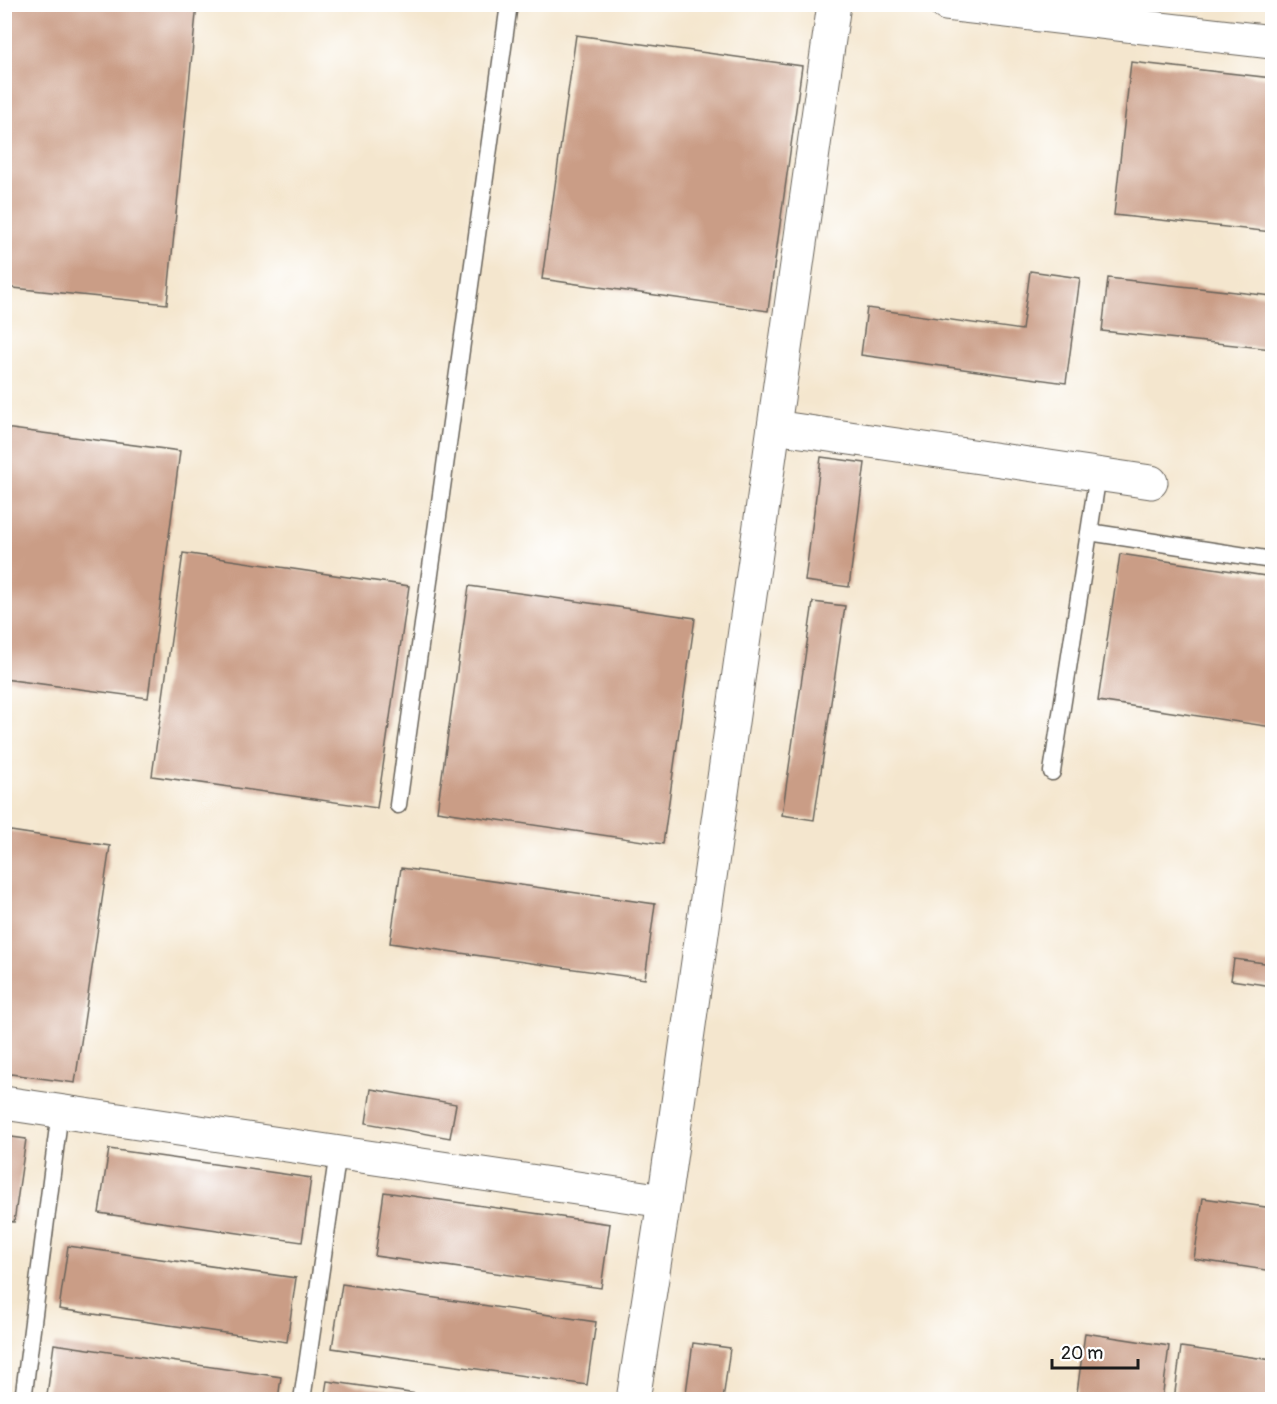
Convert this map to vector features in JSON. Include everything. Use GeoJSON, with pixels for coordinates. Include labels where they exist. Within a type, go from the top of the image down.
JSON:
{"type":"FeatureCollection","features":[{"type":"Feature","properties":{"kind":"street"},"geometry":{"type":"LineString","coordinates":[[633,1400],[664,1201],[834,4]]}},
{"type":"Feature","properties":{"kind":"street"},"geometry":{"type":"LineString","coordinates":[[946,4],[1272,42]]}},
{"type":"Feature","properties":{"kind":"street"},"geometry":{"type":"LineString","coordinates":[[774,427],[1151,482]]}},
{"type":"Feature","properties":{"kind":"street"},"geometry":{"type":"LineString","coordinates":[[4,1103],[664,1201]]}},
{"type":"Feature","properties":{"kind":"lane"},"geometry":{"type":"LineString","coordinates":[[398,805],[509,4]]}},
{"type":"Feature","properties":{"kind":"lane"},"geometry":{"type":"LineString","coordinates":[[1052,772],[1098,474]]}},
{"type":"Feature","properties":{"kind":"lane"},"geometry":{"type":"LineString","coordinates":[[1089,532],[1272,560]]}},
{"type":"Feature","properties":{"kind":"lane"},"geometry":{"type":"LineString","coordinates":[[23,1400],[60,1111]]}},
{"type":"Feature","properties":{"kind":"lane"},"geometry":{"type":"LineString","coordinates":[[302,1400],[338,1152]]}},
{"type":"Feature","properties":{"kind":"building"},"geometry":{"type":"Polygon","coordinates":[[[4,4],[197,4],[167,304],[4,287],[4,4]]]}},
{"type":"Feature","properties":{"kind":"building"},"geometry":{"type":"Polygon","coordinates":[[[576,35],[802,66],[768,311],[542,279],[576,35]]]}},
{"type":"Feature","properties":{"kind":"building"},"geometry":{"type":"Polygon","coordinates":[[[1131,62],[1272,78],[1272,232],[1114,215],[1131,62]]]}},
{"type":"Feature","properties":{"kind":"building"},"geometry":{"type":"Polygon","coordinates":[[[1030,271],[1080,278],[1066,383],[861,355],[867,308],[1022,330],[1030,271]]]}},
{"type":"Feature","properties":{"kind":"building"},"geometry":{"type":"Polygon","coordinates":[[[1108,278],[1272,296],[1272,349],[1102,331],[1108,278]]]}},
{"type":"Feature","properties":{"kind":"building"},"geometry":{"type":"Polygon","coordinates":[[[4,428],[180,451],[148,698],[4,679],[4,428]]]}},
{"type":"Feature","properties":{"kind":"building"},"geometry":{"type":"Polygon","coordinates":[[[821,457],[865,463],[849,587],[805,581],[821,457]]]}},
{"type":"Feature","properties":{"kind":"building"},"geometry":{"type":"Polygon","coordinates":[[[183,553],[409,586],[377,808],[152,776],[183,553]]]}},
{"type":"Feature","properties":{"kind":"building"},"geometry":{"type":"Polygon","coordinates":[[[1120,554],[1272,577],[1272,727],[1098,701],[1120,554]]]}},
{"type":"Feature","properties":{"kind":"building"},"geometry":{"type":"Polygon","coordinates":[[[469,586],[695,618],[663,844],[437,811],[469,586]]]}},
{"type":"Feature","properties":{"kind":"building"},"geometry":{"type":"Polygon","coordinates":[[[813,602],[845,606],[814,820],[782,815],[813,602]]]}},
{"type":"Feature","properties":{"kind":"building"},"geometry":{"type":"Polygon","coordinates":[[[4,830],[110,846],[75,1083],[4,1073],[4,830]]]}},
{"type":"Feature","properties":{"kind":"building"},"geometry":{"type":"Polygon","coordinates":[[[401,868],[655,904],[645,979],[390,943],[401,868]]]}},
{"type":"Feature","properties":{"kind":"building"},"geometry":{"type":"Polygon","coordinates":[[[1234,959],[1272,964],[1272,986],[1231,980],[1234,959]]]}},
{"type":"Feature","properties":{"kind":"building"},"geometry":{"type":"Polygon","coordinates":[[[371,1089],[456,1104],[450,1138],[366,1123],[371,1089]]]}},
{"type":"Feature","properties":{"kind":"building"},"geometry":{"type":"Polygon","coordinates":[[[4,1136],[26,1139],[14,1222],[4,1220],[4,1136]]]}},
{"type":"Feature","properties":{"kind":"building"},"geometry":{"type":"Polygon","coordinates":[[[109,1149],[311,1178],[302,1242],[99,1213],[109,1149]]]}},
{"type":"Feature","properties":{"kind":"building"},"geometry":{"type":"Polygon","coordinates":[[[384,1192],[610,1224],[601,1288],[375,1256],[384,1192]]]}},
{"type":"Feature","properties":{"kind":"building"},"geometry":{"type":"Polygon","coordinates":[[[1203,1198],[1272,1208],[1272,1271],[1194,1259],[1203,1198]]]}},
{"type":"Feature","properties":{"kind":"building"},"geometry":{"type":"Polygon","coordinates":[[[68,1246],[296,1278],[287,1342],[59,1309],[68,1246]]]}},
{"type":"Feature","properties":{"kind":"building"},"geometry":{"type":"Polygon","coordinates":[[[342,1284],[596,1322],[587,1385],[332,1348],[342,1284]]]}},
{"type":"Feature","properties":{"kind":"building"},"geometry":{"type":"Polygon","coordinates":[[[1085,1333],[1169,1346],[1162,1400],[1076,1400],[1085,1333]]]}},
{"type":"Feature","properties":{"kind":"building"},"geometry":{"type":"Polygon","coordinates":[[[693,1343],[730,1348],[723,1400],[685,1400],[693,1343]]]}},
{"type":"Feature","properties":{"kind":"building"},"geometry":{"type":"Polygon","coordinates":[[[54,1344],[281,1377],[278,1400],[78,1400],[47,1395],[54,1344]]]}},
{"type":"Feature","properties":{"kind":"building"},"geometry":{"type":"Polygon","coordinates":[[[1181,1347],[1272,1360],[1272,1400],[1174,1400],[1181,1347]]]}},
{"type":"Feature","properties":{"kind":"building"},"geometry":{"type":"Polygon","coordinates":[[[327,1381],[444,1398],[444,1400],[324,1400],[327,1381]]]}}]}
